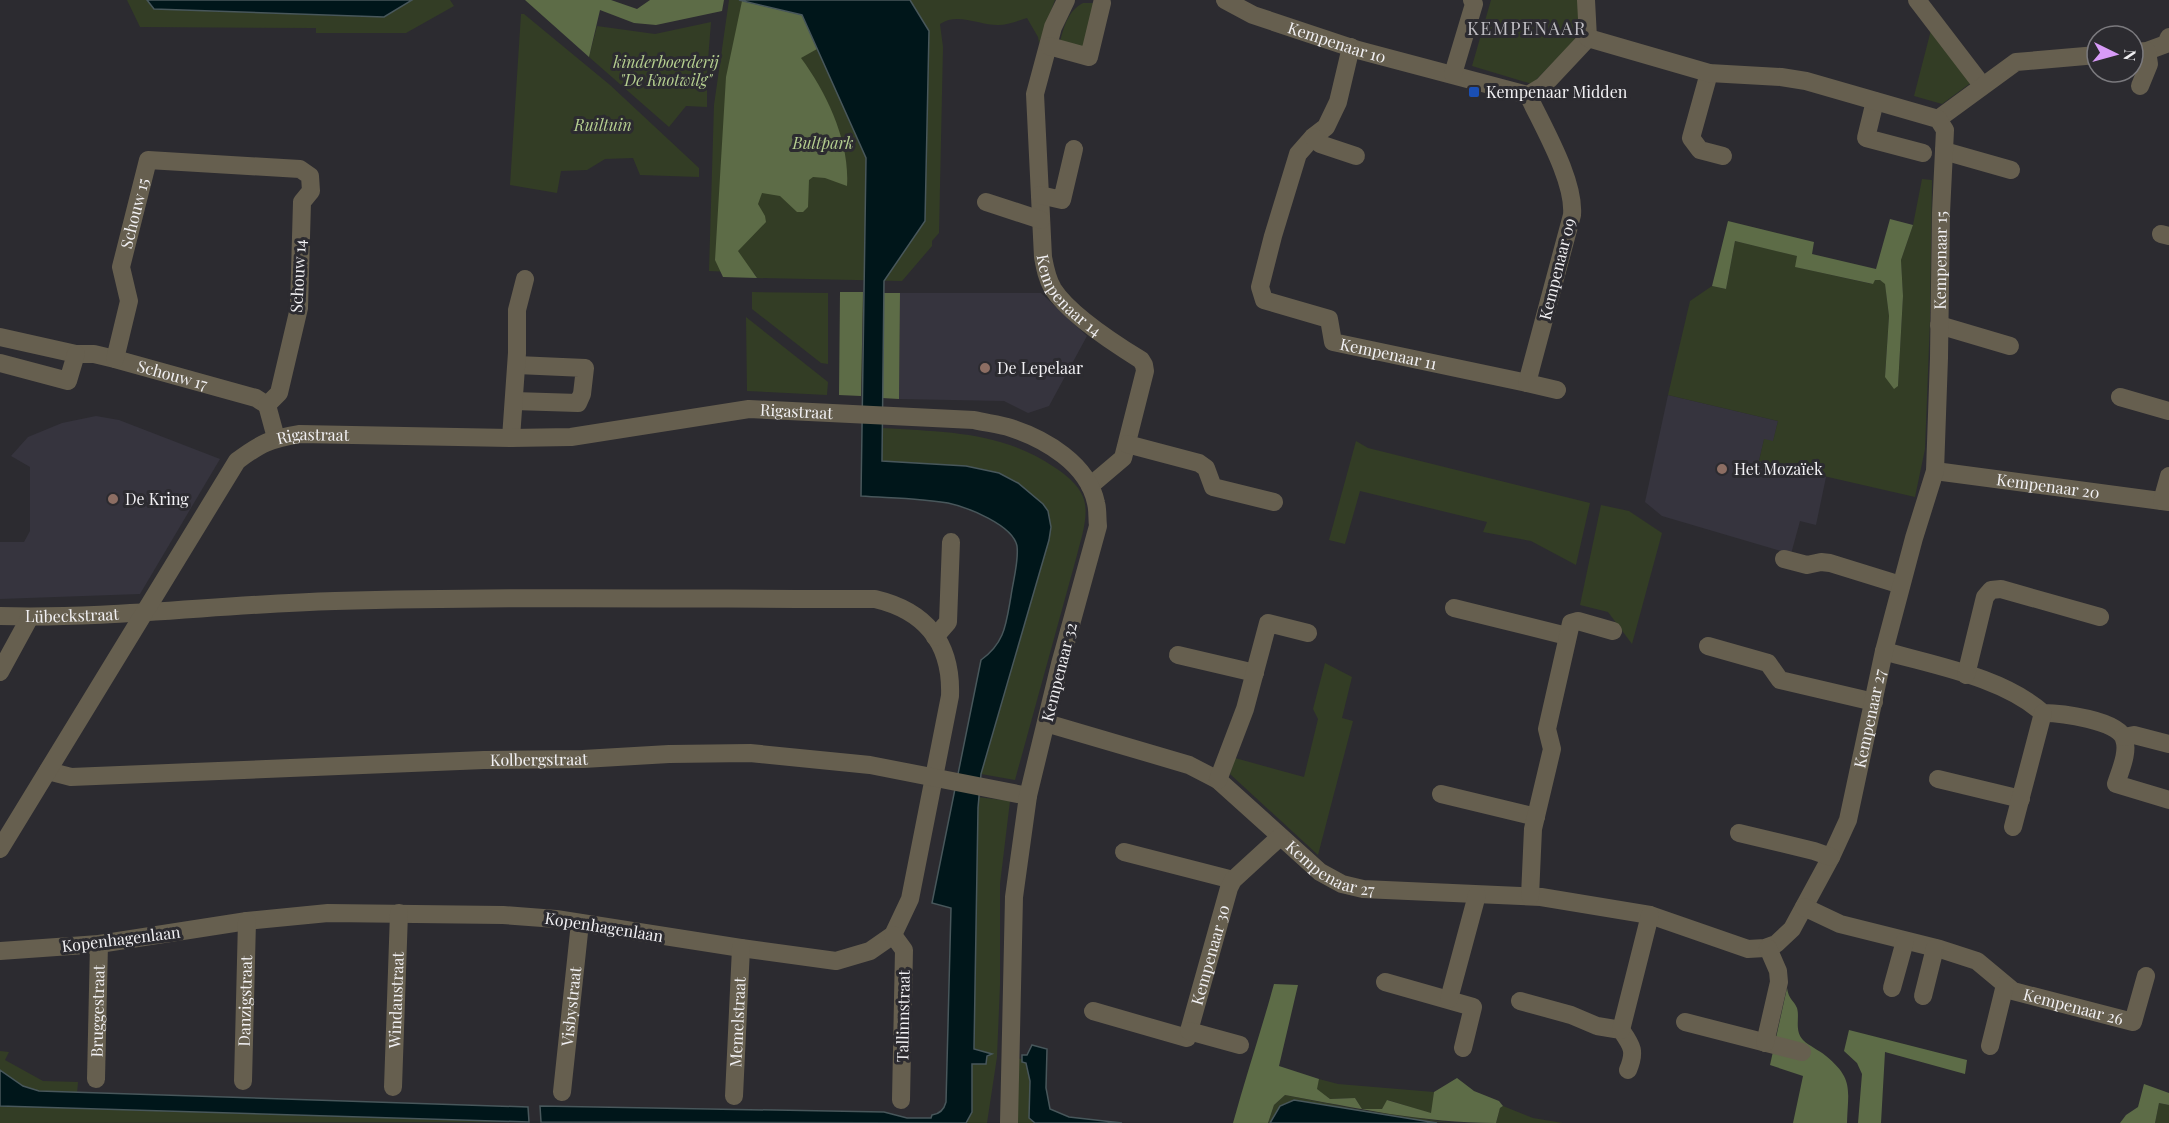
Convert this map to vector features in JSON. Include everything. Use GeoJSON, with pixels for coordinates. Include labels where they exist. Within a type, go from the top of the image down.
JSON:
{"type":"FeatureCollection","features":[{"type":"Feature","properties":{"kind":"street","name":"Kempenaar 14"},"geometry":{"type":"LineString","coordinates":[[1066,0],[1053,27],[1035,94],[1043,257],[1047,278],[1065,305],[1141,360],[1144,365],[1145,371],[1127,444]]}},
{"type":"Feature","properties":{"kind":"street","name":"Kempenaar 10"},"geometry":{"type":"LineString","coordinates":[[1225,0],[1253,15],[1351,47],[1528,95]]}},
{"type":"Feature","properties":{"kind":"street"},"geometry":{"type":"LineString","coordinates":[[1453,74],[1474,4],[1472,0]]}},
{"type":"Feature","properties":{"kind":"street"},"geometry":{"type":"LineString","coordinates":[[1528,95],[1543,86],[1588,38],[1586,0]]}},
{"type":"Feature","properties":{"kind":"street"},"geometry":{"type":"LineString","coordinates":[[1917,0],[1982,85]]}},
{"type":"Feature","properties":{"kind":"street"},"geometry":{"type":"LineString","coordinates":[[1049,46],[1089,57],[1102,3]]}},
{"type":"Feature","properties":{"kind":"street"},"geometry":{"type":"LineString","coordinates":[[2145,50],[2166,44],[2169,37]]}},
{"type":"Feature","properties":{"kind":"street"},"geometry":{"type":"LineString","coordinates":[[1588,38],[1709,73],[1781,77],[1806,81],[1938,119],[2016,62],[2085,56]]}},
{"type":"Feature","properties":{"kind":"street","name":"Kempenaar 11"},"geometry":{"type":"LineString","coordinates":[[1351,47],[1338,102],[1326,127],[1313,137],[1298,154],[1260,286],[1264,300],[1329,319],[1333,342],[1527,383]]}},
{"type":"Feature","properties":{"kind":"street"},"geometry":{"type":"LineString","coordinates":[[2145,59],[2149,64],[2145,74]]}},
{"type":"Feature","properties":{"kind":"street"},"geometry":{"type":"LineString","coordinates":[[1709,73],[1691,138],[1700,150],[1723,156]]}},
{"type":"Feature","properties":{"kind":"street","name":"Kempenaar 09"},"geometry":{"type":"LineString","coordinates":[[1527,383],[1572,215],[1573,202],[1560,164],[1528,95]]}},
{"type":"Feature","properties":{"kind":"street"},"geometry":{"type":"LineString","coordinates":[[1875,101],[1866,138],[1923,153]]}},
{"type":"Feature","properties":{"kind":"street","name":"Kempenaar 15"},"geometry":{"type":"LineString","coordinates":[[1935,471],[1945,130],[1938,119]]}},
{"type":"Feature","properties":{"kind":"street"},"geometry":{"type":"LineString","coordinates":[[1313,137],[1320,144],[1356,156]]}},
{"type":"Feature","properties":{"kind":"street"},"geometry":{"type":"LineString","coordinates":[[1040,195],[1062,200],[1074,149]]}},
{"type":"Feature","properties":{"kind":"street"},"geometry":{"type":"LineString","coordinates":[[1944,151],[2011,170]]}},
{"type":"Feature","properties":{"kind":"street","name":"Schouw 15"},"geometry":{"type":"LineString","coordinates":[[115,359],[129,301],[121,267],[148,160],[280,167]]}},
{"type":"Feature","properties":{"kind":"street","name":"Schouw 14"},"geometry":{"type":"LineString","coordinates":[[267,405],[279,393],[299,308],[302,202],[311,191],[310,176],[300,169],[280,167]]}},
{"type":"Feature","properties":{"kind":"street"},"geometry":{"type":"LineString","coordinates":[[986,202],[1041,220]]}},
{"type":"Feature","properties":{"kind":"street"},"geometry":{"type":"LineString","coordinates":[[510,438],[517,365],[518,310],[525,279]]}},
{"type":"Feature","properties":{"kind":"street"},"geometry":{"type":"LineString","coordinates":[[1939,325],[2010,346]]}},
{"type":"Feature","properties":{"kind":"street","name":"Schouw 17"},"geometry":{"type":"LineString","coordinates":[[0,337],[76,354],[94,354],[115,359],[256,398],[267,405]]}},
{"type":"Feature","properties":{"kind":"street"},"geometry":{"type":"LineString","coordinates":[[0,363],[68,381],[76,354]]}},
{"type":"Feature","properties":{"kind":"street"},"geometry":{"type":"LineString","coordinates":[[514,401],[578,403],[582,394],[585,368],[517,365]]}},
{"type":"Feature","properties":{"kind":"street"},"geometry":{"type":"LineString","coordinates":[[1527,383],[1557,390]]}},
{"type":"Feature","properties":{"kind":"street"},"geometry":{"type":"LineString","coordinates":[[2120,397],[2169,411]]}},
{"type":"Feature","properties":{"kind":"street"},"geometry":{"type":"LineString","coordinates":[[267,405],[276,438]]}},
{"type":"Feature","properties":{"kind":"street","name":"Rigastraat"},"geometry":{"type":"LineString","coordinates":[[0,849],[237,460],[259,444],[276,438],[300,434],[571,438],[749,410],[848,414]]}},
{"type":"Feature","properties":{"kind":"street","name":"Kempenaar 32"},"geometry":{"type":"LineString","coordinates":[[848,414],[974,420],[1010,428],[1033,437],[1071,460],[1090,486],[1096,503],[1098,526],[1028,796],[1014,897],[1009,1123]]}},
{"type":"Feature","properties":{"kind":"street"},"geometry":{"type":"LineString","coordinates":[[1090,486],[1123,458],[1127,444],[1199,463],[1206,468],[1213,487],[1274,502]]}},
{"type":"Feature","properties":{"kind":"street","name":"Kempenaar 20"},"geometry":{"type":"LineString","coordinates":[[1935,471],[2165,502],[2169,476]]}},
{"type":"Feature","properties":{"kind":"street","name":"Kempenaar 27"},"geometry":{"type":"LineString","coordinates":[[1046,723],[1189,765],[1218,780],[1308,862],[1341,884],[1363,889],[1530,896],[1650,915],[1737,946],[1752,949],[1768,948],[1789,933],[1831,857],[1848,820],[1884,651],[1935,471]]}},
{"type":"Feature","properties":{"kind":"street"},"geometry":{"type":"LineString","coordinates":[[935,636],[948,622],[951,542]]}},
{"type":"Feature","properties":{"kind":"street"},"geometry":{"type":"LineString","coordinates":[[1784,559],[1807,565],[1821,562],[1901,585]]}},
{"type":"Feature","properties":{"kind":"street"},"geometry":{"type":"LineString","coordinates":[[1966,675],[1985,597],[1991,590],[2001,589],[2100,617]]}},
{"type":"Feature","properties":{"kind":"street"},"geometry":{"type":"LineString","coordinates":[[144,613],[350,601],[570,598],[875,599],[904,608],[917,616],[942,646],[949,667],[950,696],[941,779],[910,899],[893,935]]}},
{"type":"Feature","properties":{"kind":"street"},"geometry":{"type":"LineString","coordinates":[[1454,608],[1567,636]]}},
{"type":"Feature","properties":{"kind":"street","name":"Lübeckstraat"},"geometry":{"type":"LineString","coordinates":[[0,616],[144,613]]}},
{"type":"Feature","properties":{"kind":"street"},"geometry":{"type":"LineString","coordinates":[[0,672],[30,617]]}},
{"type":"Feature","properties":{"kind":"street"},"geometry":{"type":"LineString","coordinates":[[1530,896],[1533,829],[1552,749],[1547,729],[1571,623],[1578,621],[1613,631]]}},
{"type":"Feature","properties":{"kind":"street"},"geometry":{"type":"LineString","coordinates":[[1218,780],[1245,709],[1268,623],[1308,633]]}},
{"type":"Feature","properties":{"kind":"street"},"geometry":{"type":"LineString","coordinates":[[1708,646],[1768,663],[1780,680],[1874,702]]}},
{"type":"Feature","properties":{"kind":"street"},"geometry":{"type":"LineString","coordinates":[[1884,651],[2002,687],[2029,701],[2043,713],[2061,713],[2120,731],[2126,747],[2116,784],[2169,800]]}},
{"type":"Feature","properties":{"kind":"street"},"geometry":{"type":"LineString","coordinates":[[1178,655],[1254,673]]}},
{"type":"Feature","properties":{"kind":"street"},"geometry":{"type":"LineString","coordinates":[[2013,827],[2043,713]]}},
{"type":"Feature","properties":{"kind":"street"},"geometry":{"type":"LineString","coordinates":[[2124,737],[2134,735],[2169,744]]}},
{"type":"Feature","properties":{"kind":"street","name":"Kolbergstraat"},"geometry":{"type":"LineString","coordinates":[[48,771],[71,777],[484,760],[750,753],[870,765],[1028,796]]}},
{"type":"Feature","properties":{"kind":"street"},"geometry":{"type":"LineString","coordinates":[[1938,779],[2021,799]]}},
{"type":"Feature","properties":{"kind":"street"},"geometry":{"type":"LineString","coordinates":[[1441,794],[1536,817]]}},
{"type":"Feature","properties":{"kind":"street"},"geometry":{"type":"LineString","coordinates":[[1739,833],[1831,857]]}},
{"type":"Feature","properties":{"kind":"street","name":"Kempenaar 30"},"geometry":{"type":"LineString","coordinates":[[1189,1031],[1223,902],[1233,880],[1280,837]]}},
{"type":"Feature","properties":{"kind":"street"},"geometry":{"type":"LineString","coordinates":[[1124,852],[1233,880]]}},
{"type":"Feature","properties":{"kind":"street"},"geometry":{"type":"LineString","coordinates":[[1449,999],[1476,895]]}},
{"type":"Feature","properties":{"kind":"street","name":"Kempenaar 26"},"geometry":{"type":"LineString","coordinates":[[1804,907],[1840,924],[1977,961],[2013,991],[2133,1022],[2146,976]]}},
{"type":"Feature","properties":{"kind":"street","name":"Kopenhagenlaan"},"geometry":{"type":"LineString","coordinates":[[0,951],[99,944],[247,921],[328,913],[503,915],[547,918],[836,961],[870,951],[893,935]]}},
{"type":"Feature","properties":{"kind":"street","name":"Windaustraat"},"geometry":{"type":"LineString","coordinates":[[393,1087],[399,914]]}},
{"type":"Feature","properties":{"kind":"street"},"geometry":{"type":"LineString","coordinates":[[1621,1030],[1650,915]]}},
{"type":"Feature","properties":{"kind":"street","name":"Danzigstraat"},"geometry":{"type":"LineString","coordinates":[[243,1081],[247,921]]}},
{"type":"Feature","properties":{"kind":"street","name":"Visbystraat"},"geometry":{"type":"LineString","coordinates":[[562,1092],[580,923]]}},
{"type":"Feature","properties":{"kind":"street","name":"Tallinnstraat"},"geometry":{"type":"LineString","coordinates":[[893,935],[904,950],[901,1101]]}},
{"type":"Feature","properties":{"kind":"street"},"geometry":{"type":"LineString","coordinates":[[1893,988],[1905,941]]}},
{"type":"Feature","properties":{"kind":"street","name":"Bruggestraat"},"geometry":{"type":"LineString","coordinates":[[96,1079],[99,944]]}},
{"type":"Feature","properties":{"kind":"street","name":"Memelstraat"},"geometry":{"type":"LineString","coordinates":[[734,1096],[741,948]]}},
{"type":"Feature","properties":{"kind":"street"},"geometry":{"type":"LineString","coordinates":[[1765,1042],[1779,982],[1778,971],[1768,948]]}},
{"type":"Feature","properties":{"kind":"street"},"geometry":{"type":"LineString","coordinates":[[1923,996],[1935,948]]}},
{"type":"Feature","properties":{"kind":"street"},"geometry":{"type":"LineString","coordinates":[[1385,982],[1473,1007],[1463,1048]]}},
{"type":"Feature","properties":{"kind":"street","name":"Kempenaar 26"},"geometry":{"type":"LineString","coordinates":[[1990,1046],[2005,985]]}},
{"type":"Feature","properties":{"kind":"street"},"geometry":{"type":"LineString","coordinates":[[1520,1001],[1571,1015],[1598,1026],[1621,1030],[1633,1048],[1632,1062],[1628,1070]]}},
{"type":"Feature","properties":{"kind":"street"},"geometry":{"type":"LineString","coordinates":[[1093,1011],[1187,1038],[1189,1031],[1240,1045]]}},
{"type":"Feature","properties":{"kind":"street"},"geometry":{"type":"LineString","coordinates":[[1685,1022],[1802,1052]]}},
{"type":"Feature","properties":{"kind":"shaded area"},"geometry":{"type":"Polygon","coordinates":[[[147,0],[412,0],[384,17],[154,9],[147,0]]]}},
{"type":"Feature","properties":{"kind":"shaded area"},"geometry":{"type":"Polygon","coordinates":[[[739,0],[910,0],[929,31],[925,221],[884,281],[882,461],[966,466],[999,473],[1018,483],[1048,511],[1051,527],[1049,540],[981,774],[978,808],[974,1049],[992,1054],[987,1056],[986,1064],[972,1064],[972,1112],[966,1123],[541,1122],[540,1106],[884,1112],[907,1118],[931,1118],[932,1115],[941,1111],[946,1102],[951,908],[932,903],[981,660],[995,647],[1003,632],[1016,571],[1017,546],[1014,538],[998,524],[956,505],[927,500],[861,496],[866,158],[802,15],[739,0]]]}},
{"type":"Feature","properties":{"kind":"shaded area","name":"De Lepelaar"},"geometry":{"type":"Polygon","coordinates":[[[900,293],[1041,293],[1087,336],[1049,406],[1028,413],[1004,401],[899,399],[900,293]]]}},
{"type":"Feature","properties":{"kind":"shaded area","name":"Het Mozaïek"},"geometry":{"type":"Polygon","coordinates":[[[1668,395],[1778,421],[1773,442],[1764,440],[1759,461],[1826,477],[1816,525],[1800,521],[1791,554],[1662,516],[1645,502],[1668,395]]]}},
{"type":"Feature","properties":{"kind":"shaded area","name":"De Kring"},"geometry":{"type":"Polygon","coordinates":[[[96,416],[119,420],[220,459],[140,594],[0,599],[0,542],[24,542],[30,531],[30,467],[11,456],[28,437],[62,423],[96,416]]]}},
{"type":"Feature","properties":{"kind":"shaded area"},"geometry":{"type":"Polygon","coordinates":[[[1032,1045],[1047,1049],[1046,1088],[1050,1109],[1069,1117],[1122,1123],[1035,1123],[1029,1118],[1030,1081],[1026,1063],[1022,1062],[1022,1055],[1027,1055],[1032,1045]]]}},
{"type":"Feature","properties":{"kind":"shaded area"},"geometry":{"type":"Polygon","coordinates":[[[0,1070],[23,1086],[39,1091],[528,1107],[529,1122],[0,1106],[0,1070]]]}},
{"type":"Feature","properties":{"kind":"shaded area"},"geometry":{"type":"Polygon","coordinates":[[[1294,1100],[1437,1123],[1270,1123],[1280,1106],[1294,1100]]]}},
{"type":"Feature","properties":{"kind":"green space"},"geometry":{"type":"Polygon","coordinates":[[[127,0],[147,0],[154,9],[384,17],[412,0],[450,0],[454,6],[406,33],[316,33],[316,28],[140,27],[127,0]]]}},
{"type":"Feature","properties":{"kind":"green space"},"geometry":{"type":"Polygon","coordinates":[[[525,0],[611,0],[637,9],[650,0],[724,0],[722,11],[656,25],[634,23],[600,10],[589,57],[525,0]]]}},
{"type":"Feature","properties":{"kind":"green space","name":"Bultpark"},"geometry":{"type":"Polygon","coordinates":[[[729,0],[908,0],[929,31],[910,0],[1055,0],[1039,43],[1027,18],[1002,25],[961,19],[940,24],[943,47],[939,233],[932,241],[932,246],[902,281],[757,278],[754,273],[709,271],[714,105],[729,0]]]}},
{"type":"Feature","properties":{"kind":"green space"},"geometry":{"type":"Polygon","coordinates":[[[1491,0],[1579,0],[1582,33],[1532,84],[1472,66],[1491,0]]]}},
{"type":"Feature","properties":{"kind":"green space"},"geometry":{"type":"Polygon","coordinates":[[[742,1],[802,15],[817,49],[801,58],[828,102],[841,135],[847,169],[847,186],[825,178],[813,177],[809,180],[808,207],[803,212],[797,212],[780,196],[762,193],[758,204],[766,222],[738,251],[757,278],[723,277],[715,260],[726,77],[742,1]]]}},
{"type":"Feature","properties":{"kind":"green space"},"geometry":{"type":"Polygon","coordinates":[[[1083,3],[1098,3],[1087,48],[1060,42],[1070,15],[1083,3]]]}},
{"type":"Feature","properties":{"kind":"green space","name":"Ruiltuin"},"geometry":{"type":"Polygon","coordinates":[[[521,14],[524,14],[610,85],[699,168],[699,177],[640,175],[633,158],[605,159],[587,170],[561,171],[557,193],[510,185],[521,14]]]}},
{"type":"Feature","properties":{"kind":"green space","name":"kinderboerderij \"De Knotwilg\""},"geometry":{"type":"Polygon","coordinates":[[[711,22],[707,107],[686,106],[669,127],[589,57],[597,26],[655,34],[711,22]]]}},
{"type":"Feature","properties":{"kind":"green space"},"geometry":{"type":"Polygon","coordinates":[[[1931,30],[1972,82],[1942,104],[1914,96],[1931,30]]]}},
{"type":"Feature","properties":{"kind":"green space"},"geometry":{"type":"Polygon","coordinates":[[[1922,179],[1932,180],[1930,320],[1925,449],[1915,497],[1759,461],[1764,439],[1773,441],[1778,421],[1668,395],[1690,301],[1712,286],[1726,289],[1735,241],[1798,256],[1796,267],[1872,284],[1875,280],[1885,283],[1889,316],[1885,376],[1898,386],[1903,296],[1901,260],[1913,225],[1922,179]]]}},
{"type":"Feature","properties":{"kind":"green space"},"geometry":{"type":"Polygon","coordinates":[[[1890,219],[1913,225],[1901,260],[1903,296],[1898,386],[1894,389],[1885,377],[1889,316],[1885,284],[1880,280],[1875,280],[1873,284],[1795,267],[1797,256],[1735,241],[1726,289],[1712,286],[1728,221],[1814,242],[1812,254],[1876,269],[1890,219]]]}},
{"type":"Feature","properties":{"kind":"green space"},"geometry":{"type":"Polygon","coordinates":[[[752,292],[828,293],[828,364],[821,363],[752,309],[752,292]]]}},
{"type":"Feature","properties":{"kind":"green space"},"geometry":{"type":"Polygon","coordinates":[[[840,292],[863,292],[861,396],[839,395],[840,292]]]}},
{"type":"Feature","properties":{"kind":"green space"},"geometry":{"type":"Polygon","coordinates":[[[884,293],[900,293],[899,399],[882,398],[884,293]]]}},
{"type":"Feature","properties":{"kind":"green space"},"geometry":{"type":"Polygon","coordinates":[[[746,317],[828,382],[827,395],[747,391],[746,317]]]}},
{"type":"Feature","properties":{"kind":"green space"},"geometry":{"type":"Polygon","coordinates":[[[882,428],[950,433],[993,440],[1013,446],[1054,467],[1075,484],[1083,497],[1086,511],[1083,534],[1015,780],[981,774],[1049,540],[882,461],[882,428]]]}},
{"type":"Feature","properties":{"kind":"green space"},"geometry":{"type":"Polygon","coordinates":[[[1356,441],[1368,448],[1590,503],[1576,565],[1531,541],[1483,532],[1487,522],[1360,491],[1345,544],[1329,540],[1356,441]]]}},
{"type":"Feature","properties":{"kind":"green space"},"geometry":{"type":"Polygon","coordinates":[[[1601,505],[1629,511],[1662,533],[1632,644],[1608,612],[1580,605],[1601,505]]]}},
{"type":"Feature","properties":{"kind":"green space"},"geometry":{"type":"Polygon","coordinates":[[[1325,663],[1352,677],[1342,718],[1353,721],[1318,855],[1230,774],[1235,758],[1304,777],[1318,719],[1313,709],[1325,663]]]}},
{"type":"Feature","properties":{"kind":"green space"},"geometry":{"type":"Polygon","coordinates":[[[978,797],[1010,801],[1000,884],[997,1057],[987,1123],[966,1123],[972,1112],[972,1063],[991,1055],[974,1049],[978,797]]]}},
{"type":"Feature","properties":{"kind":"green space"},"geometry":{"type":"Polygon","coordinates":[[[1274,984],[1298,985],[1279,1066],[1319,1079],[1317,1089],[1330,1099],[1355,1098],[1362,1109],[1382,1109],[1387,1100],[1431,1113],[1434,1092],[1457,1078],[1474,1091],[1499,1101],[1503,1106],[1500,1108],[1496,1123],[1416,1118],[1364,1110],[1285,1095],[1274,1105],[1268,1123],[1233,1123],[1274,984]]]}},
{"type":"Feature","properties":{"kind":"green space"},"geometry":{"type":"Polygon","coordinates":[[[1787,988],[1797,1008],[1800,1036],[1835,1064],[1845,1079],[1848,1093],[1847,1123],[1793,1123],[1803,1076],[1770,1065],[1787,988]]]}},
{"type":"Feature","properties":{"kind":"green space"},"geometry":{"type":"Polygon","coordinates":[[[1849,1030],[1967,1060],[1965,1074],[1885,1052],[1881,1123],[1858,1123],[1862,1074],[1857,1063],[1844,1051],[1849,1030]]]}},
{"type":"Feature","properties":{"kind":"green space"},"geometry":{"type":"Polygon","coordinates":[[[0,1051],[9,1052],[5,1060],[43,1081],[78,1082],[77,1094],[39,1091],[23,1086],[0,1070],[0,1051]]]}},
{"type":"Feature","properties":{"kind":"green space"},"geometry":{"type":"Polygon","coordinates":[[[1015,1058],[1026,1062],[1030,1081],[1029,1118],[1035,1123],[1014,1123],[1015,1058]]]}},
{"type":"Feature","properties":{"kind":"green space"},"geometry":{"type":"Polygon","coordinates":[[[1319,1079],[1338,1084],[1434,1092],[1432,1114],[1388,1100],[1382,1109],[1362,1109],[1355,1098],[1330,1099],[1316,1089],[1319,1079]]]}},
{"type":"Feature","properties":{"kind":"green space"},"geometry":{"type":"Polygon","coordinates":[[[2144,1084],[2169,1093],[2169,1105],[2159,1103],[2155,1123],[2120,1123],[2126,1115],[2138,1107],[2144,1084]]]}},
{"type":"Feature","properties":{"kind":"green space"},"geometry":{"type":"Polygon","coordinates":[[[1285,1095],[1361,1110],[1453,1123],[1408,1119],[1294,1100],[1280,1106],[1268,1123],[1274,1105],[1285,1095]]]}},
{"type":"Feature","properties":{"kind":"green space"},"geometry":{"type":"Polygon","coordinates":[[[2159,1103],[2169,1105],[2169,1123],[2155,1123],[2159,1103]]]}},
{"type":"Feature","properties":{"kind":"green space"},"geometry":{"type":"Polygon","coordinates":[[[0,1106],[529,1122],[0,1123],[0,1106]]]}},
{"type":"Feature","properties":{"kind":"green space"},"geometry":{"type":"Polygon","coordinates":[[[1503,1106],[1533,1118],[1563,1123],[1496,1123],[1500,1108],[1503,1106]]]}},
{"type":"Feature","properties":{"kind":"place","name":"Kempenaar Midden"},"geometry":{"type":"Point","coordinates":[1474,92]}},
{"type":"Feature","properties":{"kind":"place","name":"De Lepelaar"},"geometry":{"type":"Point","coordinates":[985,368]}},
{"type":"Feature","properties":{"kind":"place","name":"Het Mozaïek"},"geometry":{"type":"Point","coordinates":[1722,469]}},
{"type":"Feature","properties":{"kind":"place","name":"De Kring"},"geometry":{"type":"Point","coordinates":[113,499]}},
{"type":"Feature","properties":{"kind":"district","name":"KEMPENAAR"},"geometry":{"type":"Point","coordinates":[1527,29]}}]}
